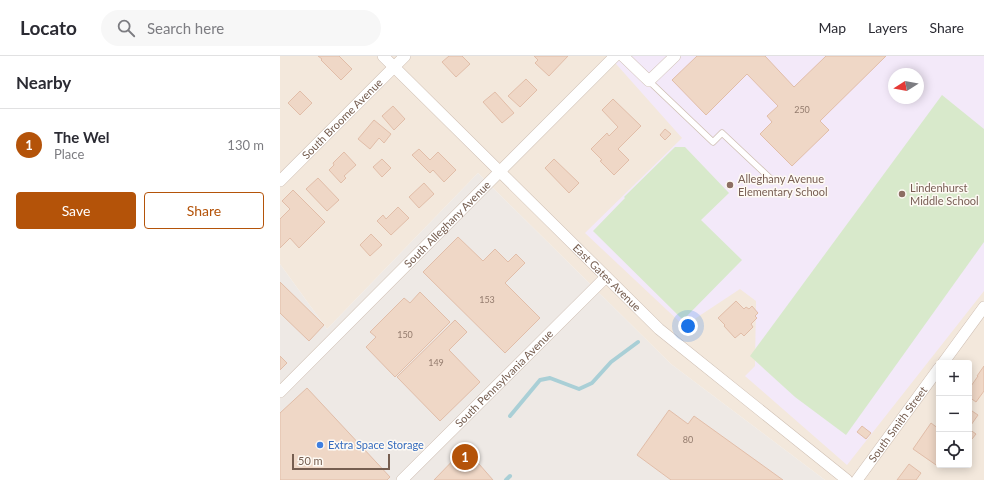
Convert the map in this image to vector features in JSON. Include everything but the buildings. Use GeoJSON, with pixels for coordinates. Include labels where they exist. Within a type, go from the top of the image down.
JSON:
{"type":"FeatureCollection","features":[{"type":"Feature","properties":{"kind":"street","name":"East Gates Avenue"},"geometry":{"type":"LineString","coordinates":[[383,56],[659,329],[847,480]]}},
{"type":"Feature","properties":{"kind":"street","name":"South Broome Avenue"},"geometry":{"type":"LineString","coordinates":[[280,181],[405,56]]}},
{"type":"Feature","properties":{"kind":"street","name":"South Alleghany Avenue"},"geometry":{"type":"LineString","coordinates":[[280,392],[615,56]]}},
{"type":"Feature","properties":{"kind":"street"},"geometry":{"type":"LineString","coordinates":[[623,56],[649,81],[675,56]]}},
{"type":"Feature","properties":{"kind":"street","name":"South Pennsylvania Avenue"},"geometry":{"type":"LineString","coordinates":[[402,480],[606,277]]}},
{"type":"Feature","properties":{"kind":"street"},"geometry":{"type":"LineString","coordinates":[[945,360],[984,307]]}},
{"type":"Feature","properties":{"kind":"street","name":"South Smith Street"},"geometry":{"type":"LineString","coordinates":[[857,480],[936,372]]}},
{"type":"Feature","properties":{"kind":"lane"},"geometry":{"type":"LineString","coordinates":[[649,81],[713,142],[722,133],[772,180]]}},
{"type":"Feature","properties":{"kind":"shaded area"},"geometry":{"type":"Polygon","coordinates":[[[280,56],[984,56],[984,480],[825,480],[671,364],[478,173],[327,329],[280,264],[280,56]]]}},
{"type":"Feature","properties":{"kind":"shaded area"},"geometry":{"type":"Polygon","coordinates":[[[609,56],[984,56],[984,291],[847,465],[745,376],[755,366],[756,301],[740,289],[684,326],[585,233],[682,138],[609,56]]]}},
{"type":"Feature","properties":{"kind":"shaded area"},"geometry":{"type":"Polygon","coordinates":[[[478,173],[671,364],[825,480],[280,480],[280,264],[327,329],[478,173]]]}},
{"type":"Feature","properties":{"kind":"green space","name":"Lindenhurst Middle School"},"geometry":{"type":"Polygon","coordinates":[[[942,95],[984,129],[984,242],[846,435],[795,397],[750,356],[942,95]]]}},
{"type":"Feature","properties":{"kind":"green space"},"geometry":{"type":"Polygon","coordinates":[[[675,147],[685,147],[729,193],[701,220],[742,260],[683,320],[593,231],[625,198],[624,197],[675,147]]]}},
{"type":"Feature","properties":{"kind":"waterway"},"geometry":{"type":"LineString","coordinates":[[510,416],[540,380],[550,378],[579,389],[592,383],[611,362],[638,342]]}},
{"type":"Feature","properties":{"kind":"waterway"},"geometry":{"type":"LineString","coordinates":[[506,480],[510,476]]}},
{"type":"Feature","properties":{"kind":"place","name":"Alleghany Avenue Elementary School"},"geometry":{"type":"Point","coordinates":[730,185]}},
{"type":"Feature","properties":{"kind":"place","name":"Lindenhurst Middle School"},"geometry":{"type":"Point","coordinates":[902,194]}},
{"type":"Feature","properties":{"kind":"place","name":"Extra Space Storage"},"geometry":{"type":"Point","coordinates":[320,445]}},
{"type":"Feature","properties":{"kind":"place","name":"The Wel"},"geometry":{"type":"Point","coordinates":[465,457]}}]}
